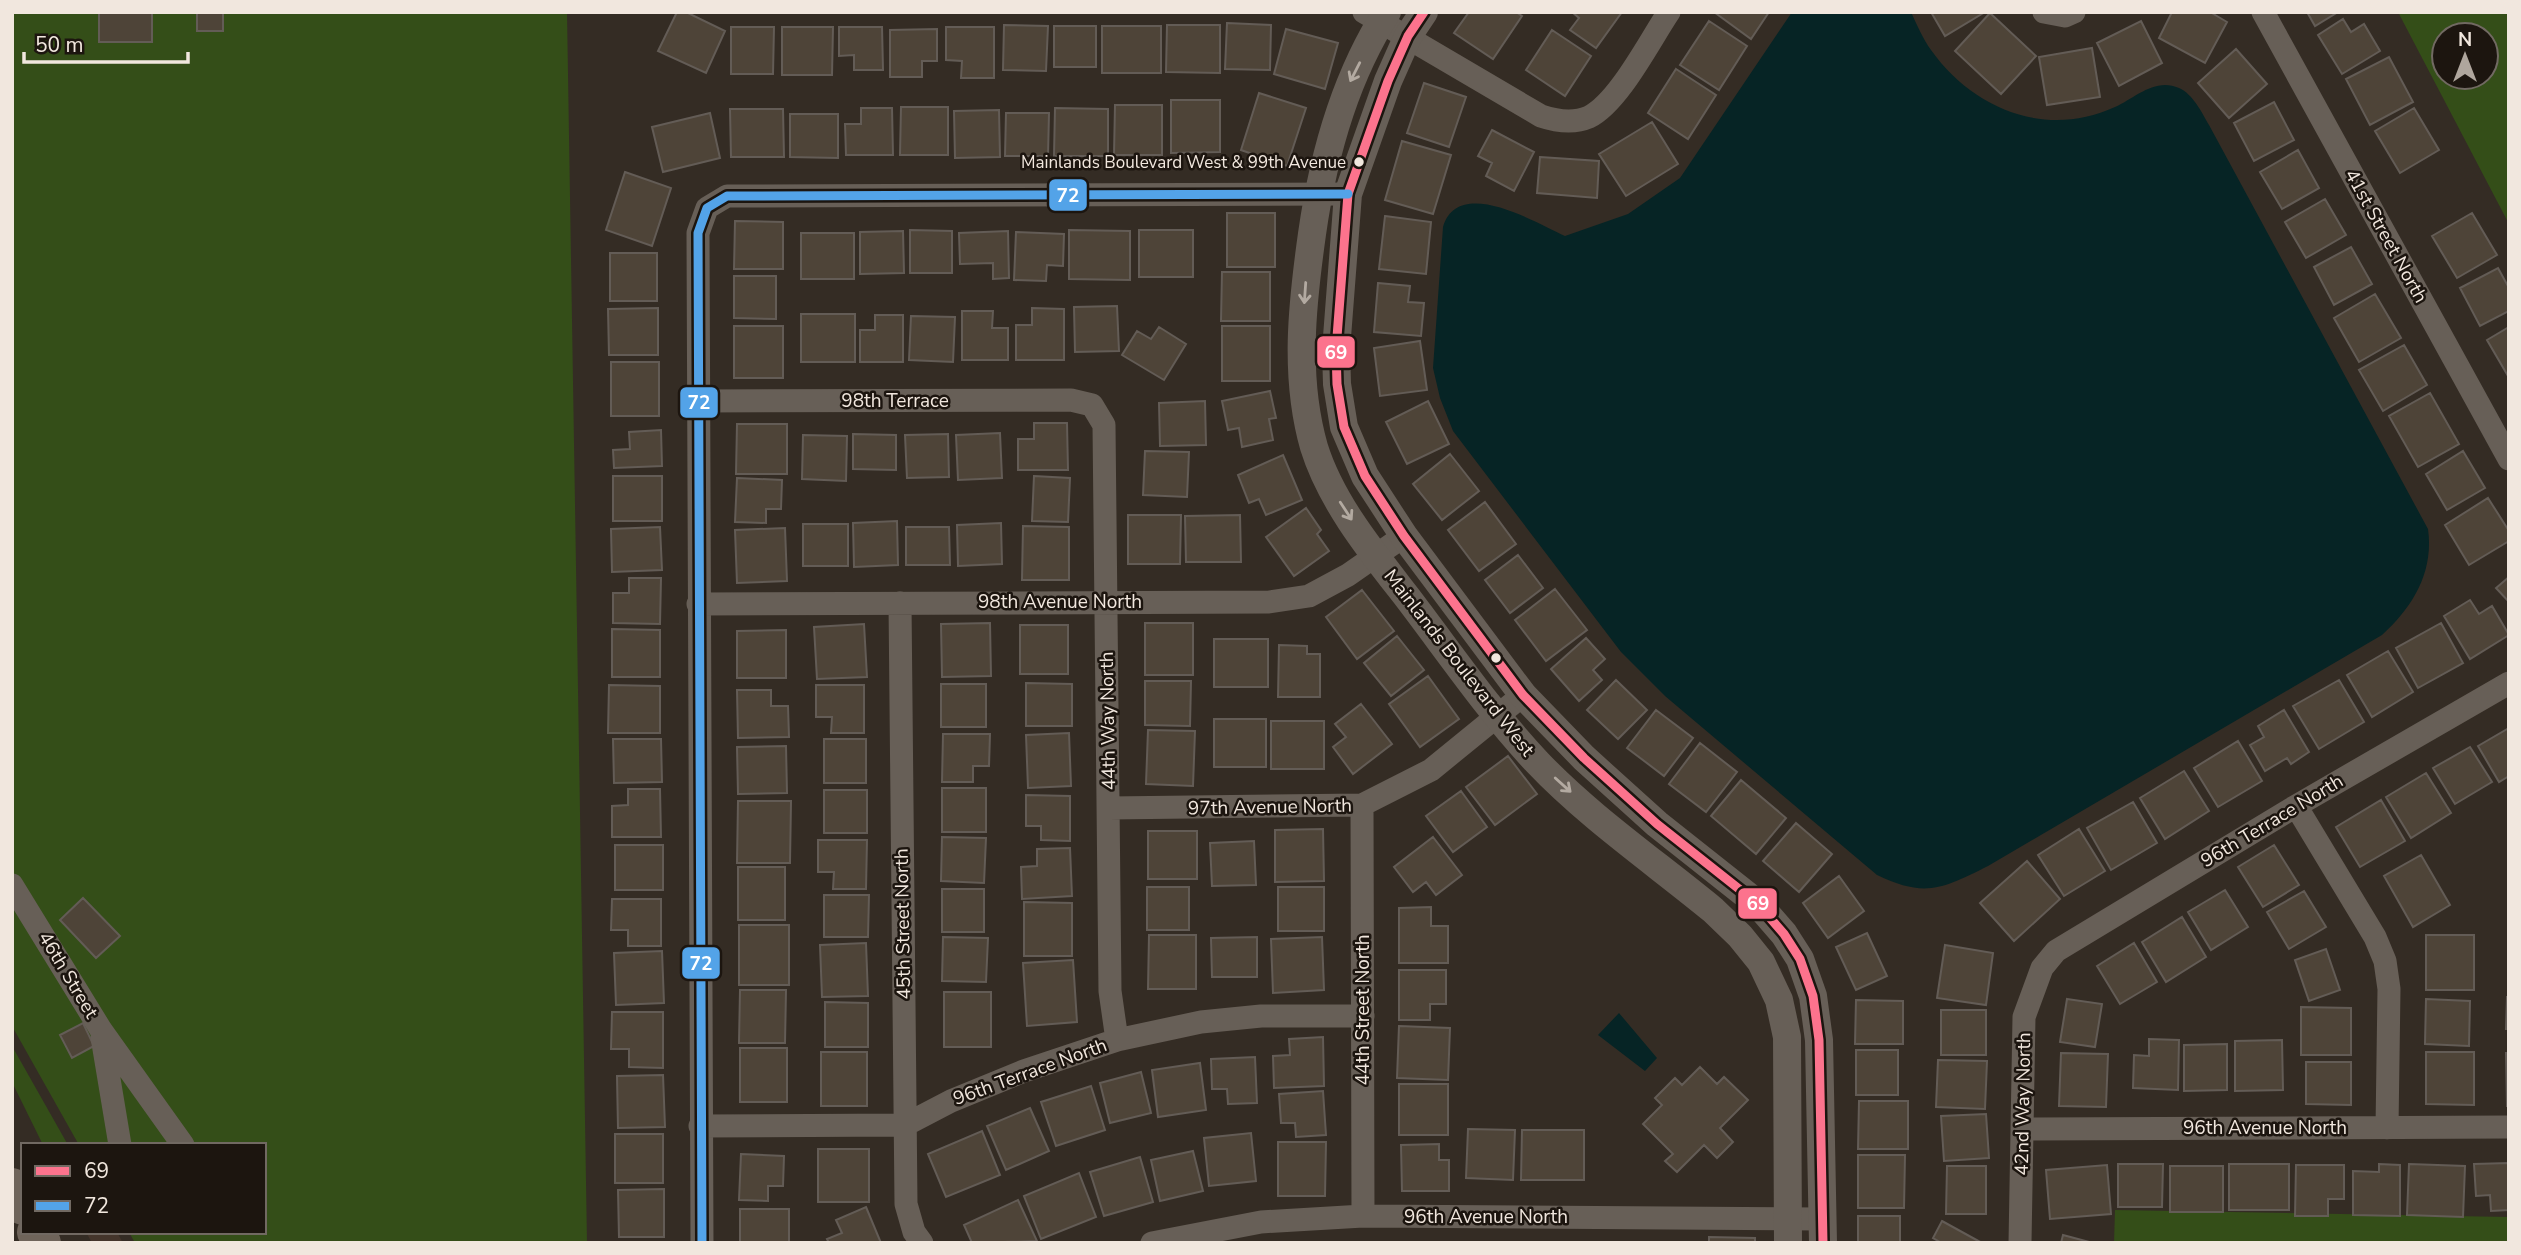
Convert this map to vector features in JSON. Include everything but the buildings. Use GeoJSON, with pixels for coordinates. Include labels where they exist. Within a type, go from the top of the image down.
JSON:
{"type":"FeatureCollection","features":[{"type":"Feature","properties":{"kind":"highway"},"geometry":{"type":"LineString","coordinates":[[12,1187],[21,1203]]}},
{"type":"Feature","properties":{"kind":"street","name":"Mainlands Boulevard West"},"geometry":{"type":"LineString","coordinates":[[1424,12],[1408,36],[1366,135],[1348,194],[1336,350],[1344,427],[1365,476],[1404,536],[1523,695],[1584,758],[1657,824],[1758,904],[1784,934],[1801,960],[1813,996],[1819,1040],[1822,1231]]}},
{"type":"Feature","properties":{"kind":"street"},"geometry":{"type":"LineString","coordinates":[[1377,16],[1541,116],[1562,122],[1588,117],[1609,101],[1669,12]]}},
{"type":"Feature","properties":{"kind":"street"},"geometry":{"type":"LineString","coordinates":[[2044,12],[2065,16],[2074,12]]}},
{"type":"Feature","properties":{"kind":"street","name":"41st Street North"},"geometry":{"type":"LineString","coordinates":[[2263,12],[2509,459]]}},
{"type":"Feature","properties":{"kind":"street","name":"Mainlands Boulevard West"},"geometry":{"type":"LineString","coordinates":[[1377,16],[1330,138],[1318,194],[1307,272],[1301,359],[1304,402],[1315,449],[1331,484],[1375,556],[1497,716],[1538,763],[1713,910],[1740,936],[1761,962],[1779,1000],[1787,1037],[1787,1231]]}},
{"type":"Feature","properties":{"kind":"street"},"geometry":{"type":"LineString","coordinates":[[702,1243],[698,233],[707,208],[727,196],[1348,194]]}},
{"type":"Feature","properties":{"kind":"street","name":"98th Terrace"},"geometry":{"type":"LineString","coordinates":[[698,401],[1071,400],[1091,405]]}},
{"type":"Feature","properties":{"kind":"street","name":"44th Way North"},"geometry":{"type":"LineString","coordinates":[[1091,405],[1104,425],[1110,991],[1117,1040]]}},
{"type":"Feature","properties":{"kind":"street","name":"98th Avenue North"},"geometry":{"type":"LineString","coordinates":[[698,604],[1269,602],[1309,596],[1404,536]]}},
{"type":"Feature","properties":{"kind":"street","name":"45th Street North"},"geometry":{"type":"LineString","coordinates":[[900,603],[906,1204],[922,1243]]}},
{"type":"Feature","properties":{"kind":"street","name":"96th Terrace North"},"geometry":{"type":"LineString","coordinates":[[2042,968],[2056,951],[2084,932],[2509,683]]}},
{"type":"Feature","properties":{"kind":"street","name":"97th Avenue North"},"geometry":{"type":"LineString","coordinates":[[1109,808],[1288,808],[1362,805],[1432,770],[1523,695]]}},
{"type":"Feature","properties":{"kind":"street","name":"44th Street North"},"geometry":{"type":"LineString","coordinates":[[1362,805],[1363,1216]]}},
{"type":"Feature","properties":{"kind":"street"},"geometry":{"type":"LineString","coordinates":[[2296,806],[2375,937],[2385,961],[2389,989],[2387,1128]]}},
{"type":"Feature","properties":{"kind":"street","name":"46th Street"},"geometry":{"type":"LineString","coordinates":[[12,885],[101,1030],[182,1143]]}},
{"type":"Feature","properties":{"kind":"street","name":"42nd Way North"},"geometry":{"type":"LineString","coordinates":[[2020,1243],[2024,1017],[2042,968]]}},
{"type":"Feature","properties":{"kind":"street","name":"96th Terrace North"},"geometry":{"type":"LineString","coordinates":[[700,1126],[905,1125],[951,1101],[1012,1076],[1072,1053],[1117,1040],[1201,1022],[1261,1016],[1363,1016]]}},
{"type":"Feature","properties":{"kind":"street","name":"46th Street"},"geometry":{"type":"LineString","coordinates":[[101,1030],[120,1143]]}},
{"type":"Feature","properties":{"kind":"street","name":"96th Avenue North"},"geometry":{"type":"LineString","coordinates":[[2022,1129],[2509,1128]]}},
{"type":"Feature","properties":{"kind":"street","name":"96th Avenue North"},"geometry":{"type":"LineString","coordinates":[[1152,1243],[1261,1222],[1363,1216],[1822,1231]]}},
{"type":"Feature","properties":{"kind":"shaded area"},"geometry":{"type":"Polygon","coordinates":[[[87,1234],[118,1234],[123,1243],[92,1243],[87,1234]]]}},
{"type":"Feature","properties":{"kind":"green space"},"geometry":{"type":"Polygon","coordinates":[[[12,12],[567,12],[587,1243],[135,1243],[130,1234],[266,1234],[266,1143],[78,1143],[12,1026],[12,12]]]}},
{"type":"Feature","properties":{"kind":"green space"},"geometry":{"type":"Polygon","coordinates":[[[2398,12],[2509,12],[2509,224],[2439,91],[2500,91],[2500,21],[2430,21],[2430,73],[2398,12]]]}},
{"type":"Feature","properties":{"kind":"green space"},"geometry":{"type":"Polygon","coordinates":[[[12,1046],[67,1143],[42,1143],[12,1082],[12,1046]]]}},
{"type":"Feature","properties":{"kind":"green space"},"geometry":{"type":"Polygon","coordinates":[[[2115,1210],[2509,1217],[2509,1243],[2114,1243],[2115,1210]]]}},
{"type":"Feature","properties":{"kind":"water"},"geometry":{"type":"Polygon","coordinates":[[[1792,12],[1911,12],[1931,50],[1948,71],[1968,88],[2013,113],[2038,119],[2063,120],[2089,116],[2162,85],[2179,88],[2189,95],[2209,125],[2428,529],[2428,560],[2419,588],[2403,613],[2382,635],[1988,866],[1933,888],[1908,887],[1877,875],[1665,696],[1621,652],[1453,431],[1440,398],[1433,368],[1443,227],[1451,212],[1464,205],[1498,207],[1565,236],[1628,214],[1680,178],[1792,12]]]}},
{"type":"Feature","properties":{"kind":"water"},"geometry":{"type":"Polygon","coordinates":[[[1619,1013],[1657,1058],[1645,1071],[1598,1035],[1619,1013]]]}},
{"type":"Feature","properties":{"kind":"transit line","name":"69"},"geometry":{"type":"LineString","coordinates":[[1424,12],[1408,36],[1388,81],[1348,194],[1336,350],[1337,384],[1344,427],[1365,476],[1404,536],[1523,695],[1584,758],[1657,824],[1758,904],[1784,934],[1800,959],[1813,996],[1819,1040],[1823,1243]]}},
{"type":"Feature","properties":{"kind":"transit line","name":"72"},"geometry":{"type":"LineString","coordinates":[[702,1243],[698,233],[707,208],[727,196],[1348,194]]}},
{"type":"Feature","properties":{"kind":"place","name":"Mainlands Boulevard West & 99th Avenue"},"geometry":{"type":"Point","coordinates":[1359,162]}}]}
